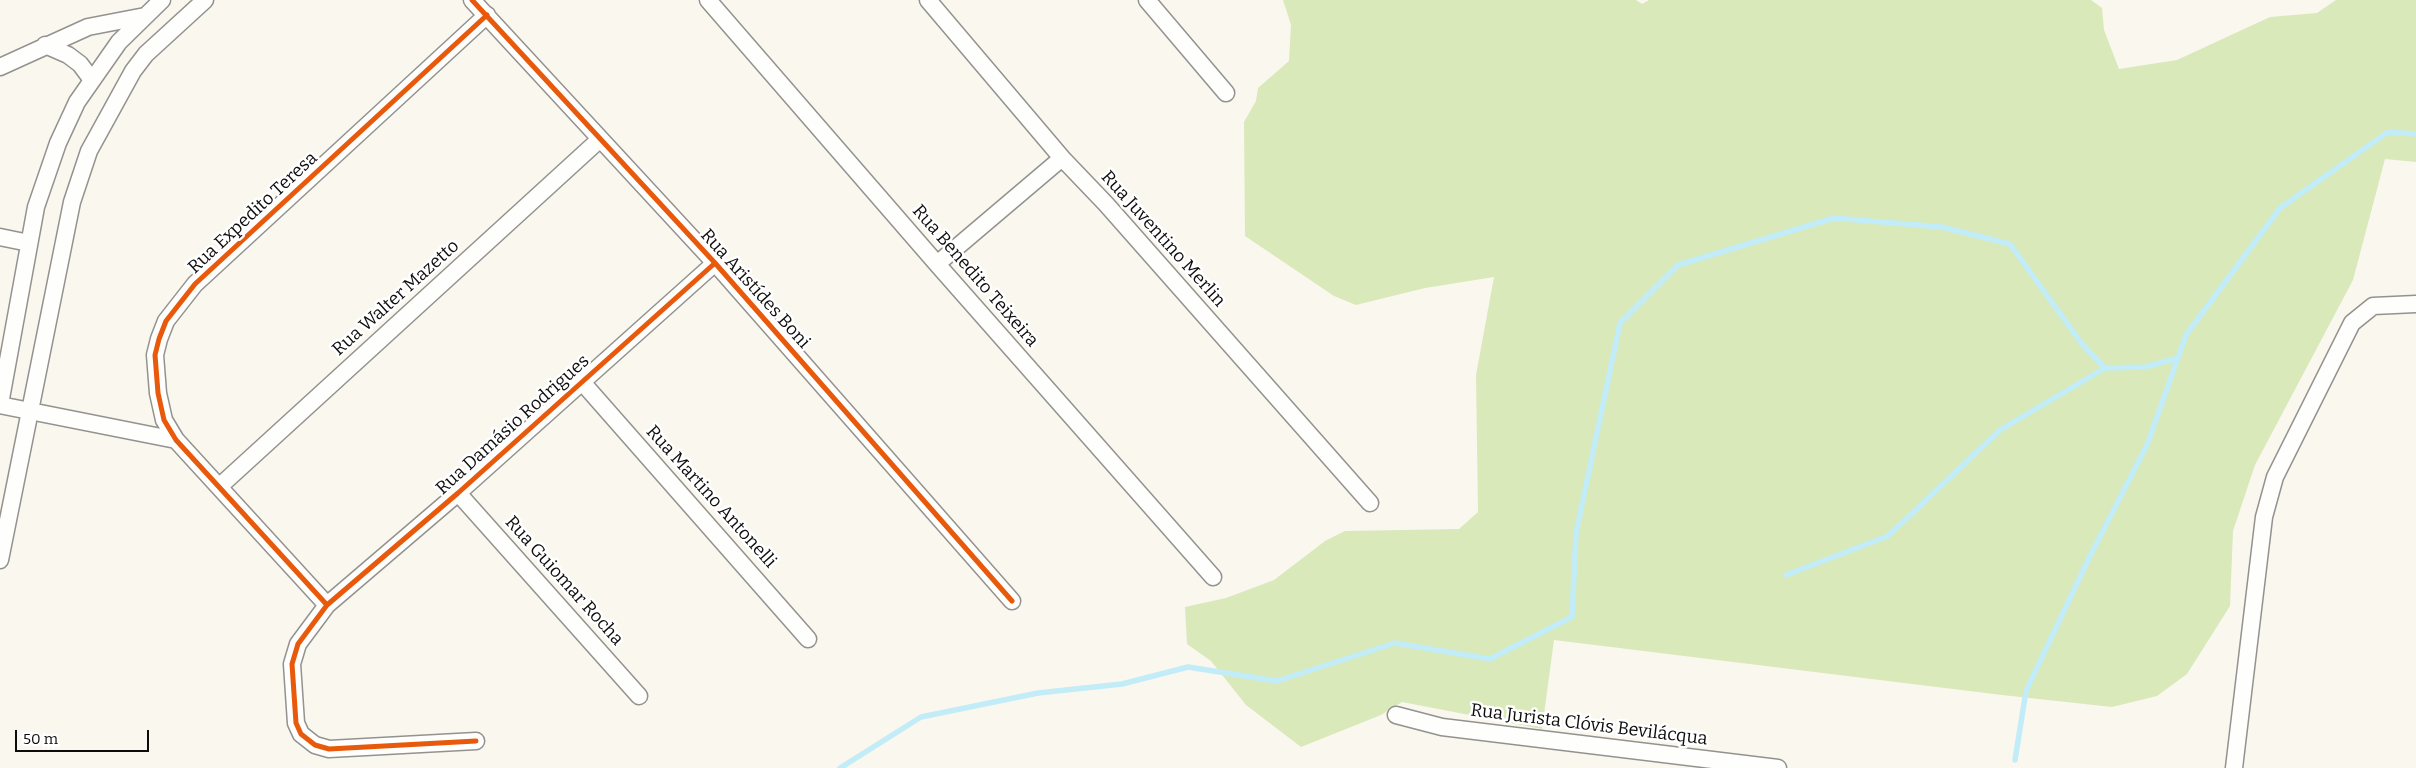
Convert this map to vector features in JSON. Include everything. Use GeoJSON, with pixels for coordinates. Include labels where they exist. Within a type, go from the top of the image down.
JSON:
{"type":"FeatureCollection","features":[{"type":"Feature","properties":{"kind":"street"},"geometry":{"type":"LineString","coordinates":[[162,0],[118,42],[77,102],[55,150],[36,206],[0,405],[176,440]]}},
{"type":"Feature","properties":{"kind":"street"},"geometry":{"type":"LineString","coordinates":[[0,560],[72,202],[88,150],[133,71],[146,54],[205,0]]}},
{"type":"Feature","properties":{"kind":"street","name":"Rua Aristídes Boni"},"geometry":{"type":"LineString","coordinates":[[472,0],[715,263],[1012,601]]}},
{"type":"Feature","properties":{"kind":"street","name":"Rua Benedito Teixeira"},"geometry":{"type":"LineString","coordinates":[[708,0],[937,264],[1213,577]]}},
{"type":"Feature","properties":{"kind":"street","name":"Rua Juventino Merlin"},"geometry":{"type":"LineString","coordinates":[[928,0],[1062,158],[1106,204],[1370,503]]}},
{"type":"Feature","properties":{"kind":"street"},"geometry":{"type":"LineString","coordinates":[[1147,0],[1226,93]]}},
{"type":"Feature","properties":{"kind":"street","name":"Rua Expedito Teresa"},"geometry":{"type":"LineString","coordinates":[[327,605],[176,440],[164,420],[156,383],[155,355],[166,321],[195,284],[487,15]]}},
{"type":"Feature","properties":{"kind":"street"},"geometry":{"type":"LineString","coordinates":[[0,67],[88,27],[145,16]]}},
{"type":"Feature","properties":{"kind":"street"},"geometry":{"type":"LineString","coordinates":[[46,45],[74,60],[92,80]]}},
{"type":"Feature","properties":{"kind":"street","name":"Rua Walter Mazetto"},"geometry":{"type":"LineString","coordinates":[[220,486],[600,140]]}},
{"type":"Feature","properties":{"kind":"street"},"geometry":{"type":"LineString","coordinates":[[937,264],[1062,158]]}},
{"type":"Feature","properties":{"kind":"street"},"geometry":{"type":"LineString","coordinates":[[0,237],[29,243]]}},
{"type":"Feature","properties":{"kind":"street","name":"Rua Damásio Rodrigues"},"geometry":{"type":"LineString","coordinates":[[476,741],[319,748],[304,737],[296,723],[292,664],[298,644],[327,605],[458,493],[715,263]]}},
{"type":"Feature","properties":{"kind":"street"},"geometry":{"type":"LineString","coordinates":[[2234,768],[2264,517],[2275,477],[2352,323],[2373,306],[2416,304]]}},
{"type":"Feature","properties":{"kind":"street","name":"Rua Martino Antonelli"},"geometry":{"type":"LineString","coordinates":[[582,382],[808,639]]}},
{"type":"Feature","properties":{"kind":"street","name":"Rua Guiomar Rocha"},"geometry":{"type":"LineString","coordinates":[[458,493],[639,696]]}},
{"type":"Feature","properties":{"kind":"street","name":"Rua Jurista Clóvis Bevilácqua"},"geometry":{"type":"LineString","coordinates":[[1396,716],[1442,727],[1688,762],[1778,768]]}},
{"type":"Feature","properties":{"kind":"green space"},"geometry":{"type":"Polygon","coordinates":[[[1283,0],[1636,0],[1642,4],[1649,0],[2091,0],[2102,8],[2104,30],[2119,69],[2177,60],[2270,17],[2317,13],[2336,0],[2416,0],[2416,162],[2385,159],[2353,280],[2255,465],[2233,531],[2230,606],[2187,674],[2157,696],[2112,707],[1554,640],[1542,729],[1402,702],[1381,715],[1301,747],[1246,705],[1211,661],[1187,644],[1185,607],[1226,598],[1274,580],[1325,541],[1345,531],[1459,529],[1478,512],[1476,375],[1494,277],[1425,288],[1356,305],[1334,296],[1245,236],[1244,122],[1256,101],[1258,88],[1289,61],[1291,25],[1283,0]]]}},
{"type":"Feature","properties":{"kind":"waterway"},"geometry":{"type":"LineString","coordinates":[[2015,760],[2026,691],[2089,558],[2147,445],[2186,335],[2280,208],[2388,132],[2416,134]]}},
{"type":"Feature","properties":{"kind":"waterway"},"geometry":{"type":"LineString","coordinates":[[840,768],[921,717],[1038,693],[1122,684],[1188,667],[1277,681],[1395,643],[1490,659],[1572,617],[1576,533],[1620,323],[1678,265],[1834,218],[1942,227],[2010,244],[2082,344],[2105,368]]}},
{"type":"Feature","properties":{"kind":"waterway"},"geometry":{"type":"LineString","coordinates":[[1786,575],[1888,536],[2000,430],[2105,368],[2145,367],[2178,358]]}},
{"type":"Feature","properties":{"kind":"cycle path"},"geometry":{"type":"LineString","coordinates":[[472,0],[715,263],[1012,601]]}},
{"type":"Feature","properties":{"kind":"cycle path"},"geometry":{"type":"LineString","coordinates":[[327,605],[176,440],[164,420],[158,393],[155,355],[159,339],[166,321],[195,284],[487,15]]}},
{"type":"Feature","properties":{"kind":"cycle path"},"geometry":{"type":"LineString","coordinates":[[476,741],[329,749],[315,745],[301,734],[296,723],[292,664],[298,644],[327,605],[458,493],[715,263]]}}]}
